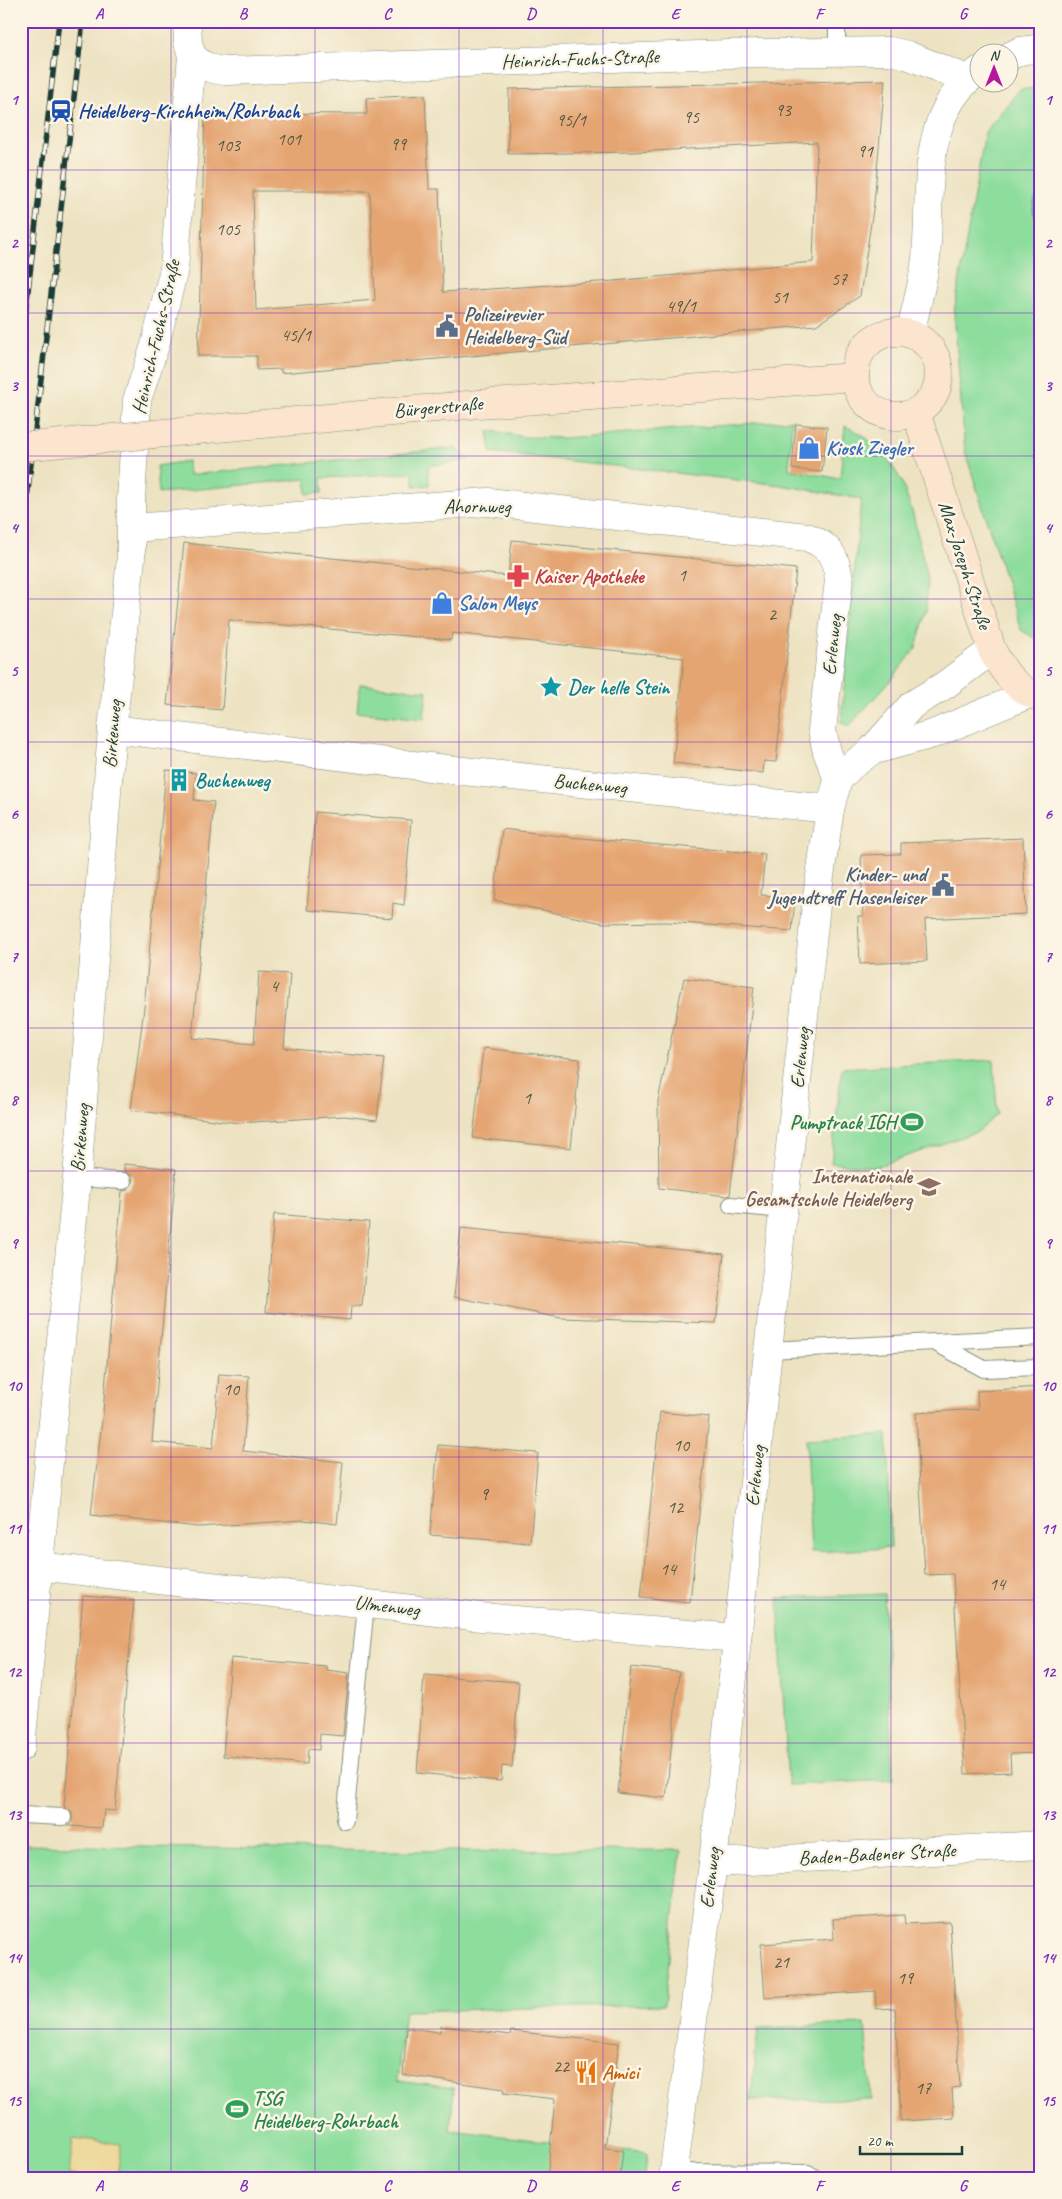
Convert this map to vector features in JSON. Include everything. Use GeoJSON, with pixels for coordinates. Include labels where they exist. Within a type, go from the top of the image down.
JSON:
{"type":"FeatureCollection","features":[{"type":"Feature","properties":{"kind":"street","name":"Heinrich-Fuchs-Straße"},"geometry":{"type":"LineString","coordinates":[[132,528],[131,499],[137,400],[158,337],[174,269],[192,56],[188,42],[187,21]]}},
{"type":"Feature","properties":{"kind":"street"},"geometry":{"type":"LineString","coordinates":[[1020,51],[1041,48]]}},
{"type":"Feature","properties":{"kind":"street","name":"Heinrich-Fuchs-Straße"},"geometry":{"type":"LineString","coordinates":[[192,56],[213,70],[226,71],[836,51],[890,51],[970,74]]}},
{"type":"Feature","properties":{"kind":"street","name":"Heinrich-Fuchs-Straße"},"geometry":{"type":"LineString","coordinates":[[911,333],[926,259],[931,156],[938,125],[950,100],[970,78]]}},
{"type":"Feature","properties":{"kind":"street"},"geometry":{"type":"LineString","coordinates":[[897,331],[911,333],[924,340],[933,351],[939,364],[936,392],[928,404],[916,412],[903,416],[889,415],[876,410],[866,402],[858,391],[855,377],[856,363],[862,350],[871,340],[897,331]]}},
{"type":"Feature","properties":{"kind":"street","name":"Bürgerstraße"},"geometry":{"type":"LineString","coordinates":[[21,447],[479,404],[855,377]]}},
{"type":"Feature","properties":{"kind":"street","name":"Max-Joseph-Straße"},"geometry":{"type":"LineString","coordinates":[[916,412],[992,650],[1007,676],[1016,686],[1035,696]]}},
{"type":"Feature","properties":{"kind":"street","name":"Ahornweg"},"geometry":{"type":"LineString","coordinates":[[132,528],[488,502],[807,537],[821,542]]}},
{"type":"Feature","properties":{"kind":"street","name":"Birkenweg"},"geometry":{"type":"LineString","coordinates":[[21,1747],[77,1178],[112,729],[131,559],[132,528]]}},
{"type":"Feature","properties":{"kind":"street","name":"Erlenweg"},"geometry":{"type":"LineString","coordinates":[[673,2175],[713,1863],[817,896],[830,809],[838,780],[826,752],[822,730],[839,580],[837,565],[830,552],[821,542]]}},
{"type":"Feature","properties":{"kind":"street"},"geometry":{"type":"LineString","coordinates":[[838,780],[850,767],[871,751],[912,704],[945,685],[992,650]]}},
{"type":"Feature","properties":{"kind":"street"},"geometry":{"type":"LineString","coordinates":[[871,751],[933,734],[1035,696]]}},
{"type":"Feature","properties":{"kind":"street","name":"Buchenweg"},"geometry":{"type":"LineString","coordinates":[[112,729],[463,771],[830,809]]}},
{"type":"Feature","properties":{"kind":"street","name":"Ulmenweg"},"geometry":{"type":"LineString","coordinates":[[38,1566],[570,1626],[737,1638]]}},
{"type":"Feature","properties":{"kind":"street","name":"Baden-Badener Straße"},"geometry":{"type":"LineString","coordinates":[[713,1863],[1041,1845]]}},
{"type":"Feature","properties":{"kind":"lane"},"geometry":{"type":"LineString","coordinates":[[836,21],[836,51]]}},
{"type":"Feature","properties":{"kind":"lane"},"geometry":{"type":"LineString","coordinates":[[77,1178],[123,1181]]}},
{"type":"Feature","properties":{"kind":"lane"},"geometry":{"type":"LineString","coordinates":[[731,1205],[784,1210]]}},
{"type":"Feature","properties":{"kind":"lane"},"geometry":{"type":"LineString","coordinates":[[768,1350],[1041,1338]]}},
{"type":"Feature","properties":{"kind":"lane"},"geometry":{"type":"LineString","coordinates":[[936,1342],[984,1369],[1041,1367]]}},
{"type":"Feature","properties":{"kind":"lane"},"geometry":{"type":"LineString","coordinates":[[345,1821],[366,1604]]}},
{"type":"Feature","properties":{"kind":"lane"},"geometry":{"type":"LineString","coordinates":[[21,1815],[62,1817]]}},
{"type":"Feature","properties":{"kind":"lane","name":"Erlenweg"},"geometry":{"type":"LineString","coordinates":[[673,2175],[808,2173],[815,2178]]}},
{"type":"Feature","properties":{"kind":"green space"},"geometry":{"type":"Polygon","coordinates":[[[1041,88],[1041,642],[1021,630],[965,451],[954,312],[985,132],[1018,92],[1020,92],[1020,89],[1041,88]]]}},
{"type":"Feature","properties":{"kind":"green space"},"geometry":{"type":"Polygon","coordinates":[[[792,420],[789,469],[840,479],[845,426],[863,435],[886,456],[901,480],[913,514],[927,578],[926,612],[916,648],[892,679],[848,727],[841,722],[861,499],[781,485],[491,452],[488,430],[524,437],[564,438],[792,420]]]}},
{"type":"Feature","properties":{"kind":"green space"},"geometry":{"type":"Polygon","coordinates":[[[455,448],[470,460],[428,466],[429,485],[414,486],[413,473],[321,478],[322,493],[307,494],[306,479],[159,493],[157,466],[188,461],[189,475],[455,448]]]}},
{"type":"Feature","properties":{"kind":"green space"},"geometry":{"type":"Polygon","coordinates":[[[360,684],[427,691],[424,719],[357,712],[360,684]]]}},
{"type":"Feature","properties":{"kind":"green space","name":"Pumptrack IGH"},"geometry":{"type":"Polygon","coordinates":[[[994,1060],[997,1114],[979,1131],[875,1167],[831,1163],[842,1068],[994,1060]]]}},
{"type":"Feature","properties":{"kind":"green space"},"geometry":{"type":"Polygon","coordinates":[[[887,1434],[891,1548],[811,1552],[806,1439],[887,1434]]]}},
{"type":"Feature","properties":{"kind":"green space"},"geometry":{"type":"Polygon","coordinates":[[[884,1594],[893,1780],[788,1785],[778,1598],[884,1594]]]}},
{"type":"Feature","properties":{"kind":"green space"},"geometry":{"type":"Polygon","coordinates":[[[21,1845],[394,1851],[681,1850],[664,2005],[405,2011],[397,2081],[454,2088],[450,2130],[647,2153],[645,2178],[21,2178],[21,1845]]]}},
{"type":"Feature","properties":{"kind":"green space"},"geometry":{"type":"Polygon","coordinates":[[[865,2024],[871,2099],[751,2100],[758,2028],[865,2024]]]}},
{"type":"Feature","properties":{"kind":"sand"},"geometry":{"type":"Polygon","coordinates":[[[73,2138],[121,2144],[117,2178],[69,2175],[73,2138]]]}},
{"type":"Feature","properties":{"kind":"water"},"geometry":{"type":"Polygon","coordinates":[[[1041,189],[1041,224],[1033,212],[1033,207],[1041,189]]]}},
{"type":"Feature","properties":{"kind":"building"},"geometry":{"type":"Polygon","coordinates":[[[885,80],[874,203],[860,296],[816,325],[281,373],[281,369],[257,370],[257,356],[198,356],[205,113],[367,114],[366,98],[425,95],[429,189],[439,189],[443,292],[614,281],[813,262],[817,142],[634,152],[508,154],[509,89],[885,80]],[[253,191],[256,310],[375,300],[370,191],[253,191]]]}},
{"type":"Feature","properties":{"kind":"building","name":"Kiosk Ziegler"},"geometry":{"type":"Polygon","coordinates":[[[796,424],[827,427],[822,472],[792,469],[796,424]]]}},
{"type":"Feature","properties":{"kind":"building"},"geometry":{"type":"Polygon","coordinates":[[[512,540],[796,569],[776,762],[764,761],[763,773],[673,763],[684,658],[452,633],[451,640],[229,620],[222,710],[167,705],[184,543],[508,576],[512,540]]]}},
{"type":"Feature","properties":{"kind":"building"},"geometry":{"type":"Polygon","coordinates":[[[166,770],[196,773],[194,800],[214,802],[192,1038],[254,1044],[259,972],[290,974],[284,1048],[384,1058],[377,1120],[344,1116],[239,1123],[131,1110],[144,1008],[166,770]]]}},
{"type":"Feature","properties":{"kind":"building"},"geometry":{"type":"Polygon","coordinates":[[[315,812],[411,820],[404,905],[393,903],[392,918],[307,910],[315,812]]]}},
{"type":"Feature","properties":{"kind":"building"},"geometry":{"type":"Polygon","coordinates":[[[502,829],[569,837],[765,854],[761,895],[795,898],[792,931],[667,922],[603,923],[494,900],[502,829]]]}},
{"type":"Feature","properties":{"kind":"building","name":"Kinder- und Jugendtreff Hasenleiser"},"geometry":{"type":"Polygon","coordinates":[[[1023,838],[1026,914],[925,919],[927,961],[860,964],[858,916],[863,916],[861,855],[901,854],[901,843],[1023,838]]]}},
{"type":"Feature","properties":{"kind":"building"},"geometry":{"type":"Polygon","coordinates":[[[684,978],[754,987],[730,1195],[727,1196],[659,1188],[658,1101],[684,978]]]}},
{"type":"Feature","properties":{"kind":"building"},"geometry":{"type":"Polygon","coordinates":[[[483,1048],[580,1059],[571,1148],[473,1138],[483,1048]]]}},
{"type":"Feature","properties":{"kind":"building"},"geometry":{"type":"Polygon","coordinates":[[[124,1164],[176,1169],[152,1442],[213,1448],[219,1374],[249,1376],[243,1451],[343,1462],[337,1524],[303,1520],[198,1527],[91,1515],[103,1412],[122,1191],[128,1190],[133,1182],[132,1176],[124,1171],[124,1164]]]}},
{"type":"Feature","properties":{"kind":"building"},"geometry":{"type":"Polygon","coordinates":[[[274,1214],[369,1222],[362,1306],[351,1306],[350,1320],[266,1312],[274,1214]]]}},
{"type":"Feature","properties":{"kind":"building"},"geometry":{"type":"Polygon","coordinates":[[[461,1228],[724,1254],[716,1323],[561,1318],[454,1297],[461,1228]]]}},
{"type":"Feature","properties":{"kind":"building"},"geometry":{"type":"Polygon","coordinates":[[[1041,1387],[1041,1753],[1010,1754],[1011,1772],[965,1774],[953,1574],[925,1575],[916,1413],[978,1409],[977,1391],[1041,1387]]]}},
{"type":"Feature","properties":{"kind":"building"},"geometry":{"type":"Polygon","coordinates":[[[660,1412],[709,1417],[690,1602],[641,1597],[660,1412]]]}},
{"type":"Feature","properties":{"kind":"building"},"geometry":{"type":"Polygon","coordinates":[[[438,1445],[538,1453],[530,1543],[430,1535],[438,1445]]]}},
{"type":"Feature","properties":{"kind":"building"},"geometry":{"type":"Polygon","coordinates":[[[83,1596],[134,1600],[115,1811],[104,1810],[102,1828],[68,1826],[72,1822],[72,1813],[64,1807],[83,1596]]]}},
{"type":"Feature","properties":{"kind":"building"},"geometry":{"type":"Polygon","coordinates":[[[231,1658],[326,1666],[326,1670],[349,1673],[343,1736],[320,1734],[319,1750],[308,1749],[307,1764],[223,1756],[231,1658]]]}},
{"type":"Feature","properties":{"kind":"building"},"geometry":{"type":"Polygon","coordinates":[[[631,1667],[679,1672],[666,1798],[618,1793],[631,1667]]]}},
{"type":"Feature","properties":{"kind":"building"},"geometry":{"type":"Polygon","coordinates":[[[424,1675],[519,1682],[512,1767],[502,1766],[501,1781],[417,1773],[424,1675]]]}},
{"type":"Feature","properties":{"kind":"building"},"geometry":{"type":"Polygon","coordinates":[[[904,1915],[905,1924],[950,1922],[960,2087],[952,2088],[954,2118],[901,2121],[895,2008],[876,2009],[875,1991],[765,1998],[761,1944],[834,1939],[833,1919],[904,1915]]]}},
{"type":"Feature","properties":{"kind":"building"},"geometry":{"type":"Polygon","coordinates":[[[441,2026],[510,2035],[511,2031],[619,2043],[605,2148],[623,2150],[620,2178],[547,2178],[555,2099],[503,2093],[504,2089],[403,2075],[407,2028],[440,2032],[441,2026]]]}},
{"type":"Feature","properties":{"kind":"railway"},"geometry":{"type":"LineString","coordinates":[[21,352],[59,21]]}},
{"type":"Feature","properties":{"kind":"railway"},"geometry":{"type":"LineString","coordinates":[[21,550],[83,21]]}},
{"type":"Feature","properties":{"kind":"place","name":"Heidelberg-Kirchheim/Rohrbach"},"geometry":{"type":"Point","coordinates":[61,111]}},
{"type":"Feature","properties":{"kind":"place","name":"Polizeirevier Heidelberg-Süd"},"geometry":{"type":"Point","coordinates":[447,326]}},
{"type":"Feature","properties":{"kind":"place","name":"Kiosk Ziegler"},"geometry":{"type":"Point","coordinates":[809,448]}},
{"type":"Feature","properties":{"kind":"place","name":"Kaiser Apotheke"},"geometry":{"type":"Point","coordinates":[518,576]}},
{"type":"Feature","properties":{"kind":"place","name":"Salon Meys"},"geometry":{"type":"Point","coordinates":[442,603]}},
{"type":"Feature","properties":{"kind":"place","name":"Der helle Stein"},"geometry":{"type":"Point","coordinates":[551,687]}},
{"type":"Feature","properties":{"kind":"place","name":"Buchenweg"},"geometry":{"type":"Point","coordinates":[179,780]}},
{"type":"Feature","properties":{"kind":"place","name":"Kinder- und Jugendtreff Hasenleiser"},"geometry":{"type":"Point","coordinates":[943,885]}},
{"type":"Feature","properties":{"kind":"place","name":"Pumptrack IGH"},"geometry":{"type":"Point","coordinates":[912,1122]}},
{"type":"Feature","properties":{"kind":"place","name":"Internationale Gesamtschule Heidelberg"},"geometry":{"type":"Point","coordinates":[929,1187]}},
{"type":"Feature","properties":{"kind":"place","name":"Amici"},"geometry":{"type":"Point","coordinates":[586,2072]}},
{"type":"Feature","properties":{"kind":"place","name":"TSG Heidelberg-Rohrbach"},"geometry":{"type":"Point","coordinates":[237,2109]}}]}
